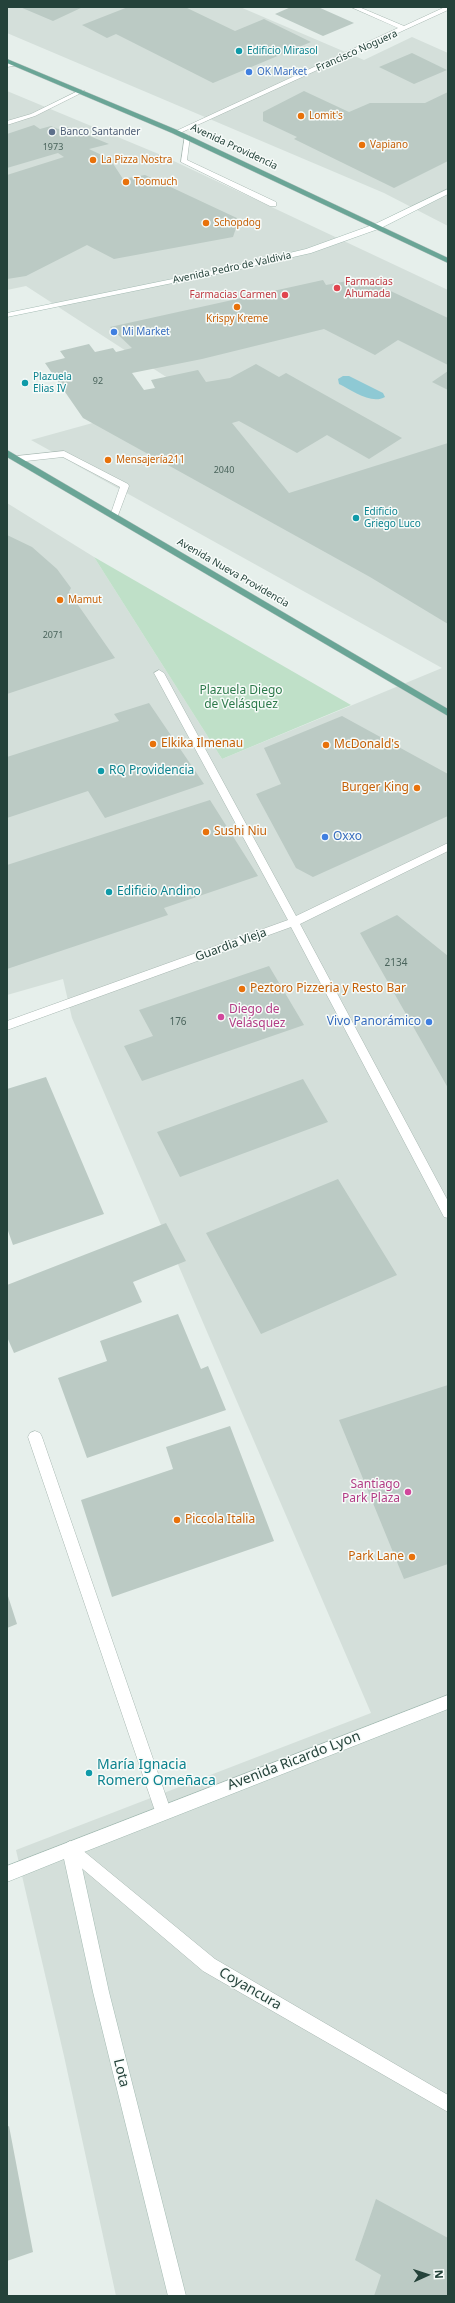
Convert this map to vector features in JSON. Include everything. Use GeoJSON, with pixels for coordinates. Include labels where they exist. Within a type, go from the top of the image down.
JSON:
{"type":"FeatureCollection","features":[{"type":"Feature","properties":{"kind":"main road","name":"Avenida Providencia"},"geometry":{"type":"LineString","coordinates":[[7,61],[187,136],[378,226],[448,261]]}},
{"type":"Feature","properties":{"kind":"main road","name":"Avenida Nueva Providencia"},"geometry":{"type":"LineString","coordinates":[[7,453],[448,712]]}},
{"type":"Feature","properties":{"kind":"street"},"geometry":{"type":"LineString","coordinates":[[354,7],[405,29]]}},
{"type":"Feature","properties":{"kind":"street","name":"Francisco Noguera"},"geometry":{"type":"LineString","coordinates":[[178,132],[448,8]]}},
{"type":"Feature","properties":{"kind":"street"},"geometry":{"type":"LineString","coordinates":[[7,65],[17,65]]}},
{"type":"Feature","properties":{"kind":"street"},"geometry":{"type":"LineString","coordinates":[[7,123],[33,115],[82,91]]}},
{"type":"Feature","properties":{"kind":"street"},"geometry":{"type":"LineString","coordinates":[[187,136],[183,161],[273,204]]}},
{"type":"Feature","properties":{"kind":"street","name":"Avenida Pedro de Valdivia"},"geometry":{"type":"LineString","coordinates":[[7,315],[280,259],[343,240],[378,226],[448,191]]}},
{"type":"Feature","properties":{"kind":"street"},"geometry":{"type":"LineString","coordinates":[[17,459],[64,454],[124,486],[114,516]]}},
{"type":"Feature","properties":{"kind":"street"},"geometry":{"type":"LineString","coordinates":[[160,673],[448,1213]]}},
{"type":"Feature","properties":{"kind":"street","name":"Guardia Vieja"},"geometry":{"type":"LineString","coordinates":[[7,1026],[294,922],[448,847]]}},
{"type":"Feature","properties":{"kind":"street"},"geometry":{"type":"LineString","coordinates":[[35,1437],[163,1811]]}},
{"type":"Feature","properties":{"kind":"street","name":"Avenida Ricardo Lyon"},"geometry":{"type":"LineString","coordinates":[[7,1874],[163,1811],[448,1702]]}},
{"type":"Feature","properties":{"kind":"street","name":"Coyancura"},"geometry":{"type":"LineString","coordinates":[[70,1849],[209,1965],[448,2104]]}},
{"type":"Feature","properties":{"kind":"street","name":"Lota"},"geometry":{"type":"LineString","coordinates":[[70,1849],[101,1992],[177,2296]]}},
{"type":"Feature","properties":{"kind":"shaded area"},"geometry":{"type":"Polygon","coordinates":[[[7,7],[240,7],[364,60],[412,37],[448,53],[448,226],[384,193],[7,33],[7,7]]]}},
{"type":"Feature","properties":{"kind":"shaded area"},"geometry":{"type":"Polygon","coordinates":[[[7,91],[161,155],[448,290],[448,2296],[116,2296],[64,2056],[16,1850],[371,1713],[72,1018],[63,979],[7,995],[7,503],[94,557],[222,759],[442,668],[31,440],[194,395],[26,286],[7,290],[7,91]]]}},
{"type":"Feature","properties":{"kind":"green space","name":"Plazuela Diego de Velásquez"},"geometry":{"type":"Polygon","coordinates":[[[94,557],[351,705],[222,759],[94,557]]]}},
{"type":"Feature","properties":{"kind":"water"},"geometry":{"type":"Polygon","coordinates":[[[343,376],[349,376],[383,393],[385,397],[374,399],[356,393],[339,384],[338,379],[343,376]]]}},
{"type":"Feature","properties":{"kind":"building"},"geometry":{"type":"Polygon","coordinates":[[[20,7],[83,7],[53,21],[20,7]]]}},
{"type":"Feature","properties":{"kind":"building"},"geometry":{"type":"Polygon","coordinates":[[[128,7],[185,7],[235,31],[264,19],[311,42],[213,83],[116,34],[107,38],[82,25],[128,7]]]}},
{"type":"Feature","properties":{"kind":"building"},"geometry":{"type":"Polygon","coordinates":[[[291,7],[318,7],[354,23],[323,36],[275,14],[291,7]]]}},
{"type":"Feature","properties":{"kind":"building"},"geometry":{"type":"Polygon","coordinates":[[[412,53],[447,70],[414,84],[379,67],[412,53]]]}},
{"type":"Feature","properties":{"kind":"building"},"geometry":{"type":"Polygon","coordinates":[[[304,91],[349,112],[370,103],[425,103],[448,92],[448,161],[394,188],[294,139],[297,137],[263,121],[263,112],[304,91]]]}},
{"type":"Feature","properties":{"kind":"building"},"geometry":{"type":"Polygon","coordinates":[[[34,125],[40,129],[51,126],[58,129],[68,127],[109,144],[89,149],[110,159],[123,179],[145,175],[239,219],[233,237],[114,259],[87,245],[26,276],[7,279],[7,175],[64,157],[58,153],[7,168],[7,134],[34,125]]]}},
{"type":"Feature","properties":{"kind":"building"},"geometry":{"type":"Polygon","coordinates":[[[363,278],[448,318],[448,365],[398,340],[375,355],[324,329],[202,359],[132,373],[144,390],[155,388],[151,380],[198,370],[206,382],[230,378],[256,364],[279,377],[286,373],[402,438],[369,459],[327,435],[297,453],[239,421],[232,423],[289,493],[448,443],[448,624],[370,577],[83,418],[45,363],[65,358],[60,351],[89,344],[95,352],[113,348],[116,352],[132,348],[110,327],[323,280],[326,285],[363,278]]]}},
{"type":"Feature","properties":{"kind":"building"},"geometry":{"type":"Polygon","coordinates":[[[448,371],[448,390],[432,382],[448,371]]]}},
{"type":"Feature","properties":{"kind":"building"},"geometry":{"type":"Polygon","coordinates":[[[7,535],[32,547],[57,569],[71,588],[69,592],[115,658],[7,694],[7,535]]]}},
{"type":"Feature","properties":{"kind":"building","name":"RQ Providencia"},"geometry":{"type":"Polygon","coordinates":[[[149,703],[204,784],[105,818],[88,791],[7,818],[7,757],[119,721],[114,714],[149,703]]]}},
{"type":"Feature","properties":{"kind":"building"},"geometry":{"type":"Polygon","coordinates":[[[342,716],[448,774],[448,816],[313,877],[296,868],[256,794],[281,784],[264,748],[342,716]]]}},
{"type":"Feature","properties":{"kind":"building","name":"Edificio Andino"},"geometry":{"type":"Polygon","coordinates":[[[210,800],[258,876],[164,908],[168,915],[7,969],[7,865],[210,800]]]}},
{"type":"Feature","properties":{"kind":"building","name":"Vivo Panorámico"},"geometry":{"type":"Polygon","coordinates":[[[397,915],[448,956],[448,1088],[360,933],[397,915]]]}},
{"type":"Feature","properties":{"kind":"building","name":"Diego de Velásquez"},"geometry":{"type":"Polygon","coordinates":[[[269,966],[304,1025],[142,1081],[124,1046],[153,1036],[139,1010],[269,966]]]}},
{"type":"Feature","properties":{"kind":"building"},"geometry":{"type":"Polygon","coordinates":[[[46,1077],[104,1214],[13,1245],[7,1228],[7,1089],[46,1077]]]}},
{"type":"Feature","properties":{"kind":"building"},"geometry":{"type":"Polygon","coordinates":[[[303,1079],[328,1122],[180,1177],[157,1132],[303,1079]]]}},
{"type":"Feature","properties":{"kind":"building"},"geometry":{"type":"Polygon","coordinates":[[[338,1179],[397,1275],[261,1334],[206,1233],[338,1179]]]}},
{"type":"Feature","properties":{"kind":"building"},"geometry":{"type":"Polygon","coordinates":[[[166,1223],[186,1261],[133,1282],[142,1302],[14,1353],[7,1337],[7,1285],[166,1223]]]}},
{"type":"Feature","properties":{"kind":"building"},"geometry":{"type":"Polygon","coordinates":[[[178,1314],[201,1369],[208,1366],[226,1410],[87,1458],[58,1378],[107,1361],[100,1341],[178,1314]]]}},
{"type":"Feature","properties":{"kind":"building","name":"Santiago Park Plaza"},"geometry":{"type":"Polygon","coordinates":[[[448,1385],[448,1564],[404,1579],[339,1420],[448,1385]]]}},
{"type":"Feature","properties":{"kind":"building","name":"Piccola Italia"},"geometry":{"type":"Polygon","coordinates":[[[230,1426],[274,1541],[112,1597],[81,1500],[173,1469],[166,1447],[230,1426]]]}},
{"type":"Feature","properties":{"kind":"building"},"geometry":{"type":"Polygon","coordinates":[[[7,1593],[17,1624],[7,1628],[7,1593]]]}},
{"type":"Feature","properties":{"kind":"building"},"geometry":{"type":"Polygon","coordinates":[[[9,2126],[33,2252],[7,2261],[7,2127],[9,2126]]]}},
{"type":"Feature","properties":{"kind":"building"},"geometry":{"type":"Polygon","coordinates":[[[376,2199],[448,2238],[448,2296],[374,2296],[381,2275],[355,2260],[376,2199]]]}},
{"type":"Feature","properties":{"kind":"place","name":"Edificio Mirasol"},"geometry":{"type":"Point","coordinates":[239,51]}},
{"type":"Feature","properties":{"kind":"place","name":"OK Market"},"geometry":{"type":"Point","coordinates":[249,72]}},
{"type":"Feature","properties":{"kind":"place","name":"Lomit's"},"geometry":{"type":"Point","coordinates":[301,116]}},
{"type":"Feature","properties":{"kind":"place","name":"Banco Santander"},"geometry":{"type":"Point","coordinates":[52,132]}},
{"type":"Feature","properties":{"kind":"place","name":"Vapiano"},"geometry":{"type":"Point","coordinates":[362,145]}},
{"type":"Feature","properties":{"kind":"place","name":"La Pizza Nostra"},"geometry":{"type":"Point","coordinates":[93,160]}},
{"type":"Feature","properties":{"kind":"place","name":"Toomuch"},"geometry":{"type":"Point","coordinates":[126,182]}},
{"type":"Feature","properties":{"kind":"place","name":"Schopdog"},"geometry":{"type":"Point","coordinates":[206,223]}},
{"type":"Feature","properties":{"kind":"place","name":"Farmacias Ahumada"},"geometry":{"type":"Point","coordinates":[337,288]}},
{"type":"Feature","properties":{"kind":"place","name":"Farmacias Carmen"},"geometry":{"type":"Point","coordinates":[285,295]}},
{"type":"Feature","properties":{"kind":"place","name":"Krispy Kreme"},"geometry":{"type":"Point","coordinates":[237,307]}},
{"type":"Feature","properties":{"kind":"place","name":"Mi Market"},"geometry":{"type":"Point","coordinates":[114,332]}},
{"type":"Feature","properties":{"kind":"place","name":"Plazuela Elias IV"},"geometry":{"type":"Point","coordinates":[25,383]}},
{"type":"Feature","properties":{"kind":"place","name":"Mensajería211"},"geometry":{"type":"Point","coordinates":[108,460]}},
{"type":"Feature","properties":{"kind":"place","name":"Edificio Griego Luco"},"geometry":{"type":"Point","coordinates":[356,518]}},
{"type":"Feature","properties":{"kind":"place","name":"Mamut"},"geometry":{"type":"Point","coordinates":[60,600]}},
{"type":"Feature","properties":{"kind":"place","name":"Elkika Ilmenau"},"geometry":{"type":"Point","coordinates":[153,744]}},
{"type":"Feature","properties":{"kind":"place","name":"McDonald's"},"geometry":{"type":"Point","coordinates":[326,745]}},
{"type":"Feature","properties":{"kind":"place","name":"RQ Providencia"},"geometry":{"type":"Point","coordinates":[101,771]}},
{"type":"Feature","properties":{"kind":"place","name":"Burger King"},"geometry":{"type":"Point","coordinates":[417,788]}},
{"type":"Feature","properties":{"kind":"place","name":"Sushi Niu"},"geometry":{"type":"Point","coordinates":[206,832]}},
{"type":"Feature","properties":{"kind":"place","name":"Oxxo"},"geometry":{"type":"Point","coordinates":[325,837]}},
{"type":"Feature","properties":{"kind":"place","name":"Edificio Andino"},"geometry":{"type":"Point","coordinates":[109,892]}},
{"type":"Feature","properties":{"kind":"place","name":"Peztoro Pizzeria y Resto Bar"},"geometry":{"type":"Point","coordinates":[242,989]}},
{"type":"Feature","properties":{"kind":"place","name":"Diego de Velásquez"},"geometry":{"type":"Point","coordinates":[221,1017]}},
{"type":"Feature","properties":{"kind":"place","name":"Vivo Panorámico"},"geometry":{"type":"Point","coordinates":[429,1022]}},
{"type":"Feature","properties":{"kind":"place","name":"Santiago Park Plaza"},"geometry":{"type":"Point","coordinates":[408,1492]}},
{"type":"Feature","properties":{"kind":"place","name":"Piccola Italia"},"geometry":{"type":"Point","coordinates":[177,1520]}},
{"type":"Feature","properties":{"kind":"place","name":"Park Lane"},"geometry":{"type":"Point","coordinates":[412,1557]}},
{"type":"Feature","properties":{"kind":"place","name":"María Ignacia Romero Omeñaca"},"geometry":{"type":"Point","coordinates":[89,1773]}}]}
